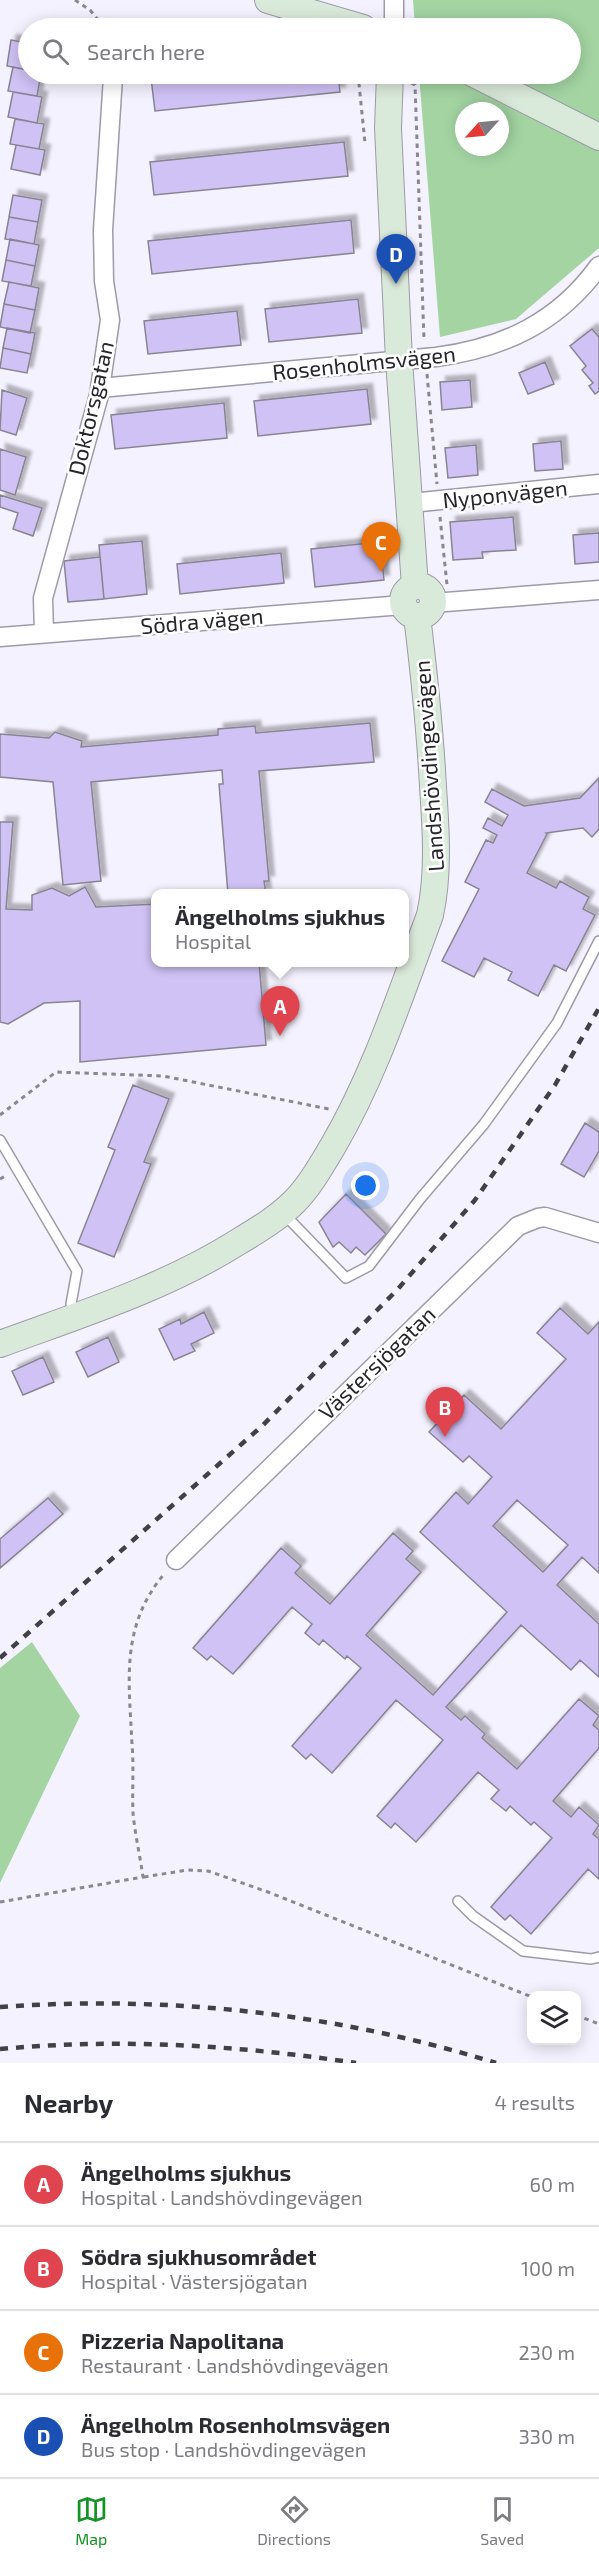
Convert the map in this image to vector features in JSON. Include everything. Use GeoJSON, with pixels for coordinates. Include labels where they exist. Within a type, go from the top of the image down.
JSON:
{"type":"FeatureCollection","features":[{"type":"Feature","properties":{"kind":"street"},"geometry":{"type":"LineString","coordinates":[[268,0],[329,18]]}},
{"type":"Feature","properties":{"kind":"street"},"geometry":{"type":"LineString","coordinates":[[394,0],[394,18]]}},
{"type":"Feature","properties":{"kind":"street","name":"Doktorsgatan"},"geometry":{"type":"LineString","coordinates":[[44,633],[43,598],[47,579],[100,388],[110,320],[104,281],[103,230],[113,84]]}},
{"type":"Feature","properties":{"kind":"street","name":"Landshövdingevägen"},"geometry":{"type":"LineString","coordinates":[[0,1344],[147,1290],[204,1264],[283,1212],[309,1185],[345,1125],[368,1079],[430,915],[437,869],[435,824],[423,603],[411,503],[399,360],[388,128],[390,84]]}},
{"type":"Feature","properties":{"kind":"street"},"geometry":{"type":"LineString","coordinates":[[494,84],[599,137]]}},
{"type":"Feature","properties":{"kind":"street","name":"Rosenholmsvägen"},"geometry":{"type":"LineString","coordinates":[[100,388],[426,358],[482,349],[525,331],[548,318],[571,300],[599,266]]}},
{"type":"Feature","properties":{"kind":"street","name":"Nyponvägen"},"geometry":{"type":"LineString","coordinates":[[411,503],[599,484]]}},
{"type":"Feature","properties":{"kind":"street","name":"Södra vägen"},"geometry":{"type":"LineString","coordinates":[[0,637],[599,590]]}},
{"type":"Feature","properties":{"kind":"street","name":"Västersjögatan"},"geometry":{"type":"LineString","coordinates":[[176,1560],[518,1226],[545,1217],[599,1233]]}},
{"type":"Feature","properties":{"kind":"lane"},"geometry":{"type":"LineString","coordinates":[[283,1212],[346,1278],[369,1266],[420,1199],[484,1124],[557,1023],[599,941]]}},
{"type":"Feature","properties":{"kind":"lane"},"geometry":{"type":"LineString","coordinates":[[0,1140],[77,1271],[71,1304],[75,1316]]}},
{"type":"Feature","properties":{"kind":"lane"},"geometry":{"type":"LineString","coordinates":[[458,1901],[473,1916],[523,1951],[591,1959],[599,1957]]}},
{"type":"Feature","properties":{"kind":"path"},"geometry":{"type":"LineString","coordinates":[[75,0],[90,10],[97,18]]}},
{"type":"Feature","properties":{"kind":"path"},"geometry":{"type":"LineString","coordinates":[[413,84],[416,85],[426,358],[438,500],[423,603]]}},
{"type":"Feature","properties":{"kind":"path"},"geometry":{"type":"LineString","coordinates":[[0,1115],[56,1072],[163,1076],[338,1111]]}},
{"type":"Feature","properties":{"kind":"path"},"geometry":{"type":"LineString","coordinates":[[143,1877],[133,1815],[132,1744],[128,1696],[129,1653],[134,1627],[143,1605],[159,1580],[176,1560]]}},
{"type":"Feature","properties":{"kind":"path"},"geometry":{"type":"LineString","coordinates":[[0,1902],[187,1869],[208,1871],[268,1892],[527,1995]]}},
{"type":"Feature","properties":{"kind":"path"},"geometry":{"type":"LineString","coordinates":[[581,2017],[599,2024]]}},
{"type":"Feature","properties":{"kind":"green space"},"geometry":{"type":"Polygon","coordinates":[[[413,0],[599,0],[599,248],[516,319],[440,337],[420,84],[581,84],[581,18],[414,18],[413,0]]]}},
{"type":"Feature","properties":{"kind":"green space"},"geometry":{"type":"Polygon","coordinates":[[[32,1642],[80,1716],[0,1883],[0,1668],[32,1642]]]}},
{"type":"Feature","properties":{"kind":"building"},"geometry":{"type":"Polygon","coordinates":[[[11,40],[18,41],[18,68],[7,66],[11,40]]]}},
{"type":"Feature","properties":{"kind":"building"},"geometry":{"type":"Polygon","coordinates":[[[13,67],[18,68],[18,84],[39,84],[37,96],[8,91],[13,67]]]}},
{"type":"Feature","properties":{"kind":"building"},"geometry":{"type":"Polygon","coordinates":[[[152,84],[339,84],[340,92],[155,111],[152,84]]]}},
{"type":"Feature","properties":{"kind":"building"},"geometry":{"type":"Polygon","coordinates":[[[13,92],[42,97],[37,123],[8,117],[13,92]]]}},
{"type":"Feature","properties":{"kind":"building"},"geometry":{"type":"Polygon","coordinates":[[[15,119],[44,124],[39,149],[10,144],[15,119]]]}},
{"type":"Feature","properties":{"kind":"building"},"geometry":{"type":"Polygon","coordinates":[[[344,142],[348,176],[154,195],[150,162],[344,142]]]}},
{"type":"Feature","properties":{"kind":"building"},"geometry":{"type":"Polygon","coordinates":[[[16,145],[45,150],[40,175],[11,169],[16,145]]]}},
{"type":"Feature","properties":{"kind":"building"},"geometry":{"type":"Polygon","coordinates":[[[13,195],[42,200],[38,222],[9,217],[13,195]]]}},
{"type":"Feature","properties":{"kind":"building"},"geometry":{"type":"Polygon","coordinates":[[[9,217],[38,222],[34,244],[5,239],[9,217]]]}},
{"type":"Feature","properties":{"kind":"building"},"geometry":{"type":"Polygon","coordinates":[[[351,220],[354,253],[152,274],[148,241],[351,220]]]}},
{"type":"Feature","properties":{"kind":"building"},"geometry":{"type":"Polygon","coordinates":[[[10,239],[39,245],[35,266],[6,260],[10,239]]]}},
{"type":"Feature","properties":{"kind":"building"},"geometry":{"type":"Polygon","coordinates":[[[6,260],[35,266],[31,286],[2,281],[6,260]]]}},
{"type":"Feature","properties":{"kind":"building"},"geometry":{"type":"Polygon","coordinates":[[[9,282],[39,288],[35,310],[4,304],[9,282]]]}},
{"type":"Feature","properties":{"kind":"building"},"geometry":{"type":"Polygon","coordinates":[[[358,299],[362,333],[269,342],[265,309],[358,299]]]}},
{"type":"Feature","properties":{"kind":"building"},"geometry":{"type":"Polygon","coordinates":[[[4,304],[35,310],[30,333],[0,327],[4,304]]]}},
{"type":"Feature","properties":{"kind":"building"},"geometry":{"type":"Polygon","coordinates":[[[237,311],[241,345],[148,354],[144,321],[237,311]]]}},
{"type":"Feature","properties":{"kind":"building"},"geometry":{"type":"Polygon","coordinates":[[[7,328],[35,333],[31,354],[3,348],[7,328]]]}},
{"type":"Feature","properties":{"kind":"building"},"geometry":{"type":"Polygon","coordinates":[[[592,329],[599,337],[599,391],[595,394],[589,386],[593,383],[582,370],[586,366],[570,346],[592,329]]]}},
{"type":"Feature","properties":{"kind":"building"},"geometry":{"type":"Polygon","coordinates":[[[3,348],[31,354],[27,373],[0,368],[3,348]]]}},
{"type":"Feature","properties":{"kind":"building"},"geometry":{"type":"Polygon","coordinates":[[[545,362],[554,384],[528,394],[519,373],[545,362]]]}},
{"type":"Feature","properties":{"kind":"building"},"geometry":{"type":"Polygon","coordinates":[[[470,380],[472,407],[442,410],[440,382],[470,380]]]}},
{"type":"Feature","properties":{"kind":"building"},"geometry":{"type":"Polygon","coordinates":[[[367,389],[371,424],[258,436],[254,401],[367,389]]]}},
{"type":"Feature","properties":{"kind":"building"},"geometry":{"type":"Polygon","coordinates":[[[2,390],[27,398],[16,435],[0,430],[2,390]]]}},
{"type":"Feature","properties":{"kind":"building"},"geometry":{"type":"Polygon","coordinates":[[[224,403],[227,438],[115,449],[111,415],[224,403]]]}},
{"type":"Feature","properties":{"kind":"building"},"geometry":{"type":"Polygon","coordinates":[[[561,441],[563,469],[535,471],[533,444],[561,441]]]}},
{"type":"Feature","properties":{"kind":"building"},"geometry":{"type":"Polygon","coordinates":[[[476,445],[478,475],[448,478],[445,448],[476,445]]]}},
{"type":"Feature","properties":{"kind":"building"},"geometry":{"type":"Polygon","coordinates":[[[0,449],[26,457],[15,495],[0,490],[0,449]]]}},
{"type":"Feature","properties":{"kind":"building"},"geometry":{"type":"Polygon","coordinates":[[[0,495],[42,508],[33,536],[13,529],[18,513],[0,507],[0,495]]]}},
{"type":"Feature","properties":{"kind":"building"},"geometry":{"type":"Polygon","coordinates":[[[513,517],[516,550],[482,552],[483,558],[453,560],[450,522],[513,517]]]}},
{"type":"Feature","properties":{"kind":"building"},"geometry":{"type":"Polygon","coordinates":[[[599,533],[599,562],[575,564],[573,535],[599,533]]]}},
{"type":"Feature","properties":{"kind":"building"},"geometry":{"type":"Polygon","coordinates":[[[142,541],[147,594],[104,599],[99,545],[142,541]]]}},
{"type":"Feature","properties":{"kind":"building"},"geometry":{"type":"Polygon","coordinates":[[[380,542],[384,580],[315,587],[311,549],[380,542]]]}},
{"type":"Feature","properties":{"kind":"building"},"geometry":{"type":"Polygon","coordinates":[[[281,553],[284,583],[180,594],[177,564],[281,553]]]}},
{"type":"Feature","properties":{"kind":"building"},"geometry":{"type":"Polygon","coordinates":[[[100,557],[104,599],[68,602],[64,561],[100,557]]]}},
{"type":"Feature","properties":{"kind":"building"},"geometry":{"type":"Polygon","coordinates":[[[370,723],[374,762],[259,771],[269,881],[264,881],[265,889],[228,889],[219,784],[223,784],[222,770],[91,782],[101,881],[63,885],[53,782],[0,777],[0,734],[49,738],[55,732],[82,741],[81,747],[218,735],[218,729],[255,726],[256,733],[370,723]]]}},
{"type":"Feature","properties":{"kind":"building"},"geometry":{"type":"Polygon","coordinates":[[[599,778],[599,829],[592,837],[583,828],[546,833],[527,873],[556,888],[560,881],[589,897],[583,909],[595,915],[566,971],[554,965],[538,996],[508,980],[512,972],[484,958],[474,977],[442,961],[479,889],[465,882],[486,840],[493,843],[497,835],[483,828],[488,818],[502,826],[508,815],[485,802],[492,789],[524,806],[580,798],[599,778]]]}},
{"type":"Feature","properties":{"kind":"building"},"geometry":{"type":"Polygon","coordinates":[[[0,822],[13,822],[6,909],[32,910],[32,895],[52,888],[69,896],[85,887],[96,907],[151,904],[151,967],[259,967],[266,1045],[80,1062],[80,1001],[44,1003],[8,1024],[0,1022],[0,822]]]}},
{"type":"Feature","properties":{"kind":"building"},"geometry":{"type":"Polygon","coordinates":[[[133,1085],[169,1099],[144,1162],[151,1164],[114,1257],[78,1243],[115,1150],[108,1147],[133,1085]]]}},
{"type":"Feature","properties":{"kind":"building"},"geometry":{"type":"Polygon","coordinates":[[[585,1123],[599,1132],[599,1151],[584,1177],[561,1164],[585,1123]]]}},
{"type":"Feature","properties":{"kind":"building"},"geometry":{"type":"Polygon","coordinates":[[[346,1194],[386,1234],[365,1255],[356,1247],[351,1253],[339,1242],[333,1247],[319,1222],[346,1194]]]}},
{"type":"Feature","properties":{"kind":"building"},"geometry":{"type":"Polygon","coordinates":[[[560,1308],[588,1334],[599,1322],[599,1573],[582,1557],[557,1585],[599,1624],[599,1677],[580,1660],[571,1670],[521,1625],[446,1707],[461,1720],[465,1716],[485,1734],[482,1738],[517,1769],[579,1699],[599,1716],[593,1725],[599,1730],[599,1748],[553,1801],[571,1817],[579,1807],[599,1825],[593,1834],[599,1839],[599,1879],[588,1869],[531,1934],[510,1915],[505,1920],[491,1907],[552,1838],[534,1822],[531,1825],[510,1806],[506,1811],[491,1799],[499,1790],[478,1772],[416,1842],[395,1823],[391,1828],[377,1816],[443,1740],[396,1700],[332,1773],[311,1754],[306,1759],[292,1746],[361,1668],[347,1656],[345,1659],[323,1640],[319,1645],[305,1633],[312,1624],[292,1607],[233,1674],[211,1656],[207,1660],[193,1648],[281,1548],[301,1566],[295,1573],[330,1604],[393,1533],[413,1551],[406,1559],[421,1572],[366,1635],[433,1695],[507,1612],[420,1532],[456,1492],[468,1504],[492,1477],[469,1456],[463,1462],[429,1432],[464,1395],[501,1429],[566,1359],[537,1333],[560,1308]],[[517,1500],[493,1526],[543,1572],[568,1545],[517,1500]]]}},
{"type":"Feature","properties":{"kind":"building"},"geometry":{"type":"Polygon","coordinates":[[[204,1312],[214,1333],[191,1344],[195,1351],[174,1360],[159,1329],[180,1319],[181,1324],[204,1312]]]}},
{"type":"Feature","properties":{"kind":"building"},"geometry":{"type":"Polygon","coordinates":[[[108,1337],[119,1362],[88,1377],[76,1352],[108,1337]]]}},
{"type":"Feature","properties":{"kind":"building"},"geometry":{"type":"Polygon","coordinates":[[[43,1357],[54,1382],[23,1395],[12,1371],[43,1357]]]}},
{"type":"Feature","properties":{"kind":"building"},"geometry":{"type":"Polygon","coordinates":[[[48,1498],[63,1514],[0,1568],[0,1539],[48,1498]]]}},
{"type":"Feature","properties":{"kind":"railway"},"geometry":{"type":"LineString","coordinates":[[0,1658],[262,1426],[397,1290],[475,1200],[555,1085],[599,1008]]}},
{"type":"Feature","properties":{"kind":"railway"},"geometry":{"type":"LineString","coordinates":[[0,2007],[125,2004],[188,2006],[251,2012],[374,2031],[496,2063]]}},
{"type":"Feature","properties":{"kind":"railway"},"geometry":{"type":"LineString","coordinates":[[0,2049],[89,2044],[178,2045],[267,2052],[356,2063]]}},
{"type":"Feature","properties":{"kind":"place","name":"Ängelholm Rosenholmsvägen"},"geometry":{"type":"Point","coordinates":[396,284]}},
{"type":"Feature","properties":{"kind":"place","name":"Pizzeria Napolitana"},"geometry":{"type":"Point","coordinates":[381,572]}},
{"type":"Feature","properties":{"kind":"place","name":"Ängelholms sjukhus"},"geometry":{"type":"Point","coordinates":[280,1036]}},
{"type":"Feature","properties":{"kind":"place","name":"Södra sjukhusområdet"},"geometry":{"type":"Point","coordinates":[445,1437]}}]}
